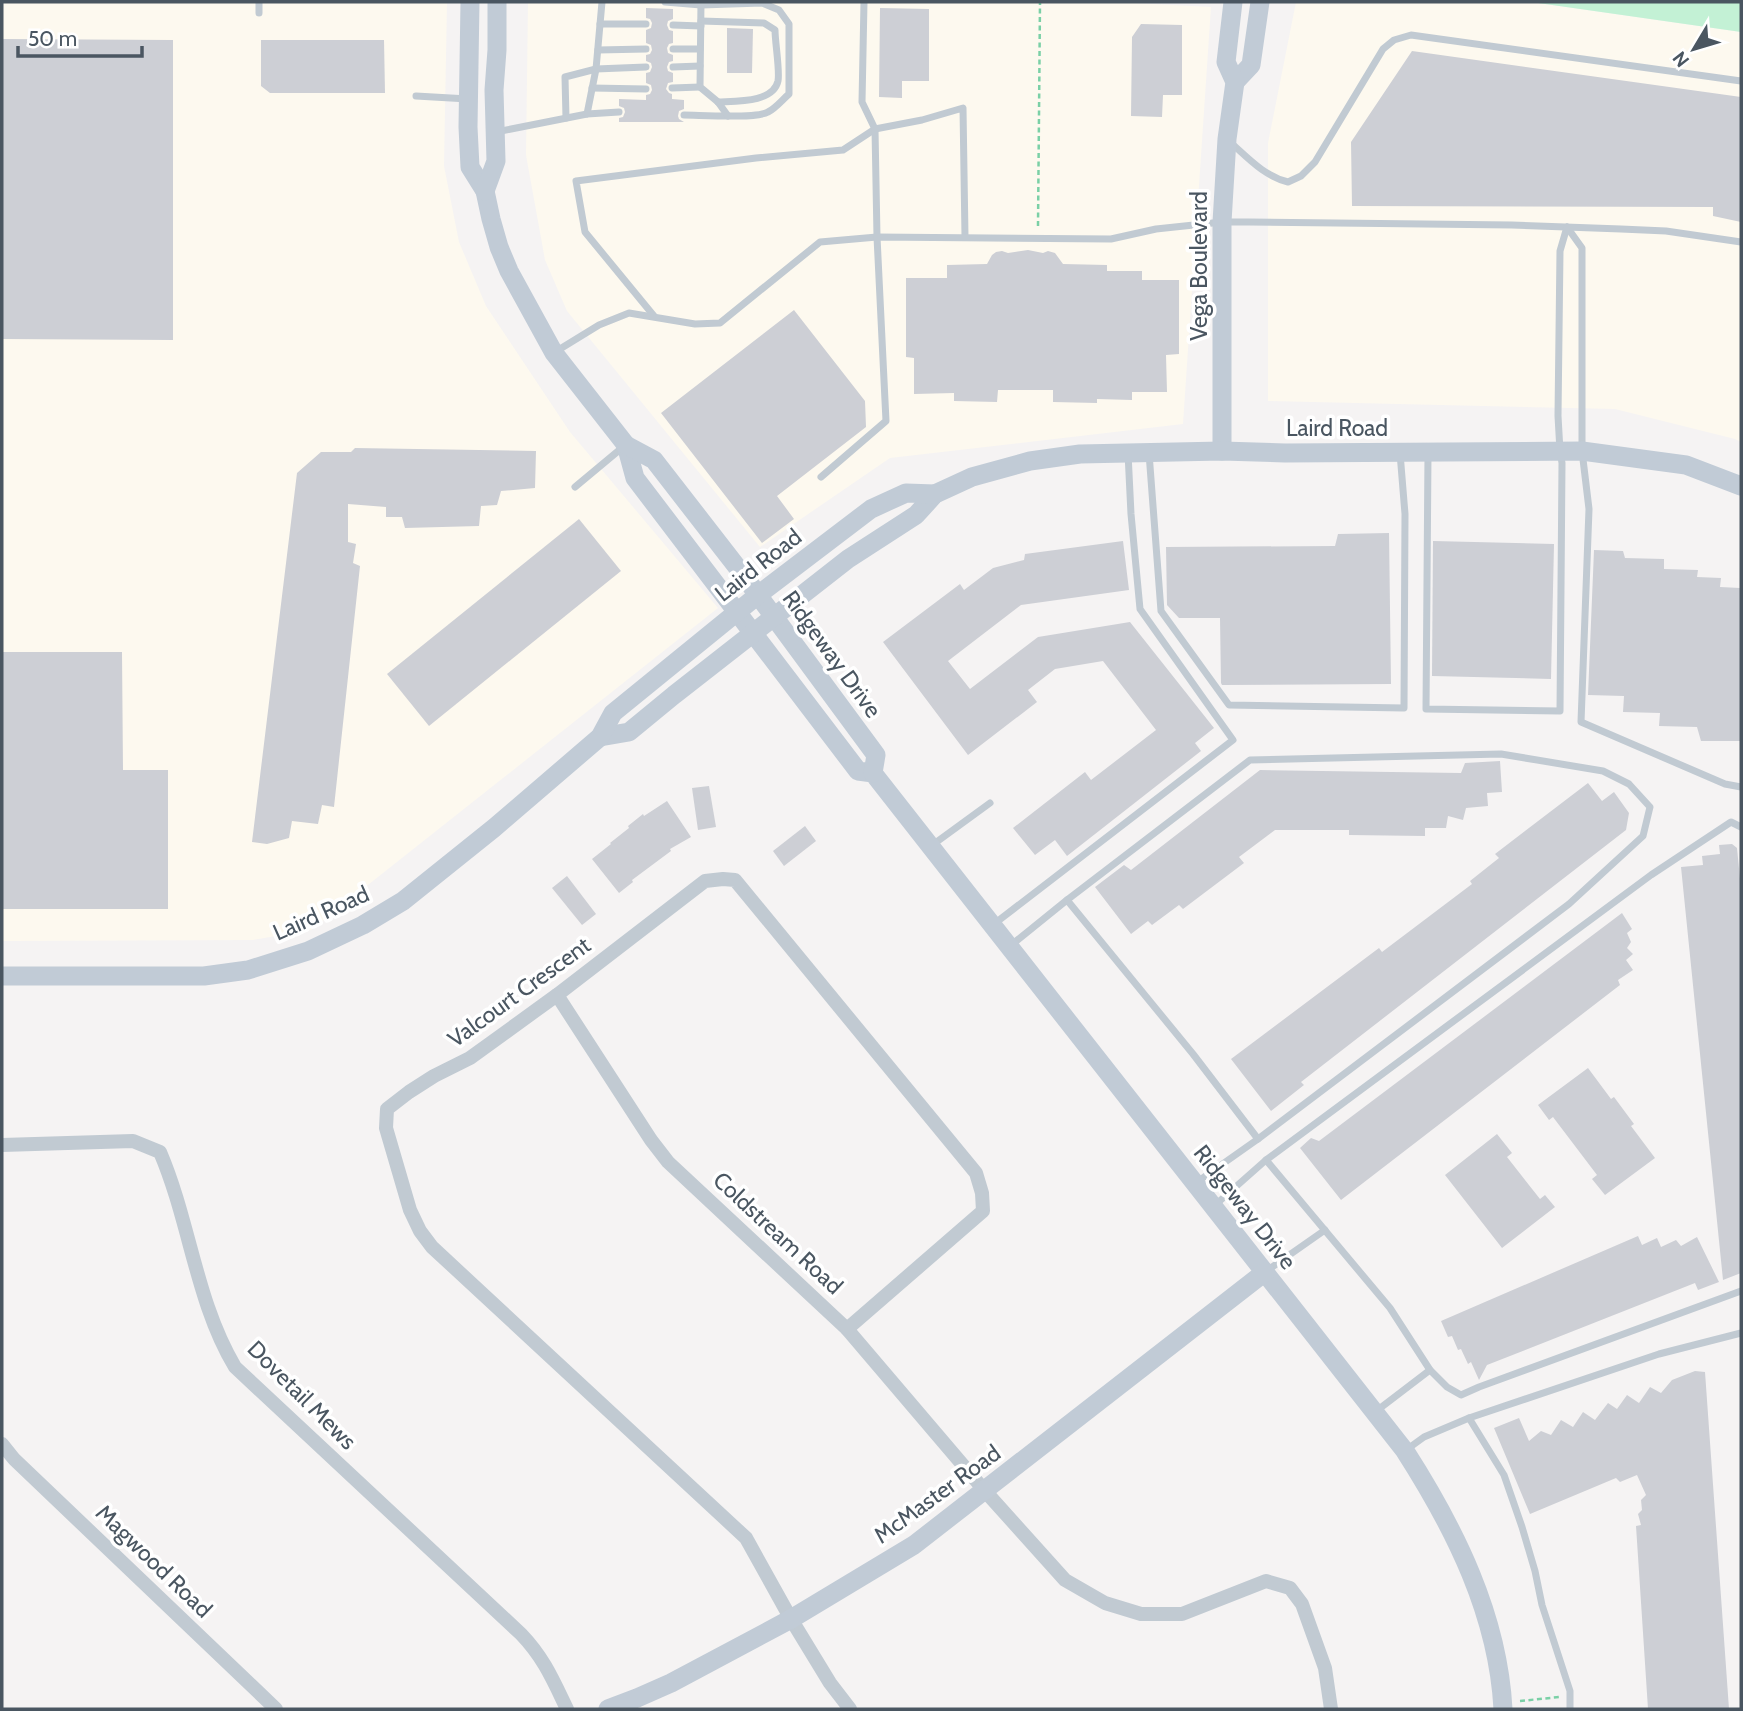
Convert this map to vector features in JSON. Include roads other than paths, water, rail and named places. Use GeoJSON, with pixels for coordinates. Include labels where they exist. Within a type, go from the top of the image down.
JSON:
{"type":"FeatureCollection","features":[{"type":"Feature","properties":{"kind":"street","name":"Ridgeway Drive"},"geometry":{"type":"LineString","coordinates":[[470,2],[470,167],[485,191],[499,247],[509,271],[554,353],[626,445],[635,478],[858,771],[873,773],[1405,1451],[1430,1490],[1471,1573],[1486,1616],[1503,1706]]}},
{"type":"Feature","properties":{"kind":"street"},"geometry":{"type":"LineString","coordinates":[[485,191],[496,161],[494,90],[497,2]]}},
{"type":"Feature","properties":{"kind":"street","name":"Vega Boulevard"},"geometry":{"type":"LineString","coordinates":[[1222,451],[1222,222],[1227,139],[1235,82],[1226,62],[1233,2]]}},
{"type":"Feature","properties":{"kind":"street","name":"Vega Boulevard"},"geometry":{"type":"LineString","coordinates":[[1235,82],[1251,65],[1260,2]]}},
{"type":"Feature","properties":{"kind":"street","name":"Ridgeway Drive"},"geometry":{"type":"LineString","coordinates":[[626,445],[654,460],[774,616],[876,755],[873,773]]}},
{"type":"Feature","properties":{"kind":"street","name":"Laird Road"},"geometry":{"type":"LineString","coordinates":[[600,737],[629,732],[848,559],[916,515],[935,494],[972,477],[1030,461],[1080,454],[1149,452],[1582,451],[1686,465],[1741,485]]}},
{"type":"Feature","properties":{"kind":"street","name":"Laird Road"},"geometry":{"type":"LineString","coordinates":[[2,976],[204,976],[248,970],[308,951],[363,925],[403,901],[494,828],[600,737],[613,713],[758,595],[871,509],[906,493],[935,494]]}},
{"type":"Feature","properties":{"kind":"street","name":"Valcourt Crescent"},"geometry":{"type":"LineString","coordinates":[[791,1619],[746,1538],[432,1247],[420,1231],[410,1210],[386,1128],[387,1109],[434,1076],[470,1058],[557,996],[705,881],[735,880],[976,1173],[982,1193],[983,1211],[848,1329]]}},
{"type":"Feature","properties":{"kind":"street","name":"Coldstream Road"},"geometry":{"type":"LineString","coordinates":[[557,996],[668,1162],[848,1329],[985,1491],[1065,1580],[1105,1604],[1141,1614],[1182,1614],[1266,1581],[1290,1588],[1302,1604],[1325,1668],[1331,1709]]}},
{"type":"Feature","properties":{"kind":"street","name":"Dovetail Mews"},"geometry":{"type":"LineString","coordinates":[[2,1145],[133,1141],[160,1152],[172,1181],[213,1321],[235,1367],[522,1634],[544,1662],[567,1709]]}},
{"type":"Feature","properties":{"kind":"street","name":"McMaster Road"},"geometry":{"type":"LineString","coordinates":[[608,1709],[671,1683],[791,1619],[914,1545],[1265,1272]]}},
{"type":"Feature","properties":{"kind":"street","name":"Magwood Road"},"geometry":{"type":"LineString","coordinates":[[2,1444],[14,1459],[276,1709]]}},
{"type":"Feature","properties":{"kind":"street"},"geometry":{"type":"LineString","coordinates":[[791,1619],[830,1683],[850,1709]]}},
{"type":"Feature","properties":{"kind":"lane"},"geometry":{"type":"LineString","coordinates":[[259,2],[260,13]]}},
{"type":"Feature","properties":{"kind":"lane"},"geometry":{"type":"LineString","coordinates":[[587,114],[596,69],[602,2]]}},
{"type":"Feature","properties":{"kind":"lane"},"geometry":{"type":"LineString","coordinates":[[665,2],[762,3],[779,10],[789,24],[789,94],[766,114],[684,115]]}},
{"type":"Feature","properties":{"kind":"lane"},"geometry":{"type":"LineString","coordinates":[[821,477],[886,421],[875,130],[862,102],[864,2]]}},
{"type":"Feature","properties":{"kind":"lane"},"geometry":{"type":"LineString","coordinates":[[700,87],[701,3]]}},
{"type":"Feature","properties":{"kind":"lane"},"geometry":{"type":"LineString","coordinates":[[673,25],[764,23],[775,30],[778,81],[772,93],[754,100],[718,103]]}},
{"type":"Feature","properties":{"kind":"lane"},"geometry":{"type":"LineString","coordinates":[[600,24],[646,24]]}},
{"type":"Feature","properties":{"kind":"lane"},"geometry":{"type":"LineString","coordinates":[[1227,139],[1274,179],[1288,182],[1301,176],[1315,162],[1383,49],[1394,40],[1411,35],[1741,81]]}},
{"type":"Feature","properties":{"kind":"lane"},"geometry":{"type":"LineString","coordinates":[[598,50],[646,49]]}},
{"type":"Feature","properties":{"kind":"lane"},"geometry":{"type":"LineString","coordinates":[[673,49],[700,49]]}},
{"type":"Feature","properties":{"kind":"lane"},"geometry":{"type":"LineString","coordinates":[[673,67],[700,66]]}},
{"type":"Feature","properties":{"kind":"lane"},"geometry":{"type":"LineString","coordinates":[[566,118],[565,77],[596,69],[646,67]]}},
{"type":"Feature","properties":{"kind":"lane"},"geometry":{"type":"LineString","coordinates":[[673,88],[700,87],[728,116]]}},
{"type":"Feature","properties":{"kind":"lane"},"geometry":{"type":"LineString","coordinates":[[592,88],[646,89]]}},
{"type":"Feature","properties":{"kind":"lane"},"geometry":{"type":"LineString","coordinates":[[416,96],[468,99]]}},
{"type":"Feature","properties":{"kind":"lane"},"geometry":{"type":"LineString","coordinates":[[654,317],[585,232],[576,181],[756,158],[844,150],[875,130],[963,108],[965,237]]}},
{"type":"Feature","properties":{"kind":"lane"},"geometry":{"type":"LineString","coordinates":[[496,132],[587,114],[619,112]]}},
{"type":"Feature","properties":{"kind":"lane"},"geometry":{"type":"LineString","coordinates":[[554,353],[599,325],[629,313],[695,324],[720,323],[820,242],[877,237],[1111,239],[1156,229],[1222,222],[1567,227],[1666,231],[1741,242]]}},
{"type":"Feature","properties":{"kind":"lane"},"geometry":{"type":"LineString","coordinates":[[1428,452],[1426,709],[1560,711],[1560,251],[1567,227]]}},
{"type":"Feature","properties":{"kind":"lane"},"geometry":{"type":"LineString","coordinates":[[1567,227],[1583,248],[1582,451],[1589,515],[1581,722],[1725,784],[1741,787]]}},
{"type":"Feature","properties":{"kind":"lane"},"geometry":{"type":"LineString","coordinates":[[575,486],[626,445]]}},
{"type":"Feature","properties":{"kind":"lane"},"geometry":{"type":"LineString","coordinates":[[1149,452],[1161,611],[1229,705],[1404,708],[1405,514],[1400,452]]}},
{"type":"Feature","properties":{"kind":"lane"},"geometry":{"type":"LineString","coordinates":[[993,925],[1233,740],[1140,609],[1128,453]]}},
{"type":"Feature","properties":{"kind":"lane"},"geometry":{"type":"LineString","coordinates":[[1010,946],[1250,760],[1501,754],[1603,771],[1629,784],[1650,807],[1643,836],[1569,904],[1258,1139],[1195,1183]]}},
{"type":"Feature","properties":{"kind":"lane"},"geometry":{"type":"LineString","coordinates":[[930,846],[990,803]]}},
{"type":"Feature","properties":{"kind":"lane"},"geometry":{"type":"LineString","coordinates":[[1213,1206],[1266,1160],[1651,875],[1731,822],[1741,827]]}},
{"type":"Feature","properties":{"kind":"lane"},"geometry":{"type":"LineString","coordinates":[[1067,900],[1258,1139]]}},
{"type":"Feature","properties":{"kind":"lane"},"geometry":{"type":"LineString","coordinates":[[1266,1160],[1390,1308],[1430,1370],[1447,1387],[1461,1395],[1741,1291]]}},
{"type":"Feature","properties":{"kind":"lane"},"geometry":{"type":"LineString","coordinates":[[1265,1272],[1325,1230]]}},
{"type":"Feature","properties":{"kind":"lane"},"geometry":{"type":"LineString","coordinates":[[1405,1451],[1424,1437],[1469,1418],[1659,1354],[1741,1333]]}},
{"type":"Feature","properties":{"kind":"lane"},"geometry":{"type":"LineString","coordinates":[[1375,1412],[1430,1370]]}},
{"type":"Feature","properties":{"kind":"lane"},"geometry":{"type":"LineString","coordinates":[[1469,1418],[1504,1475],[1570,1691],[1570,1709]]}}]}
